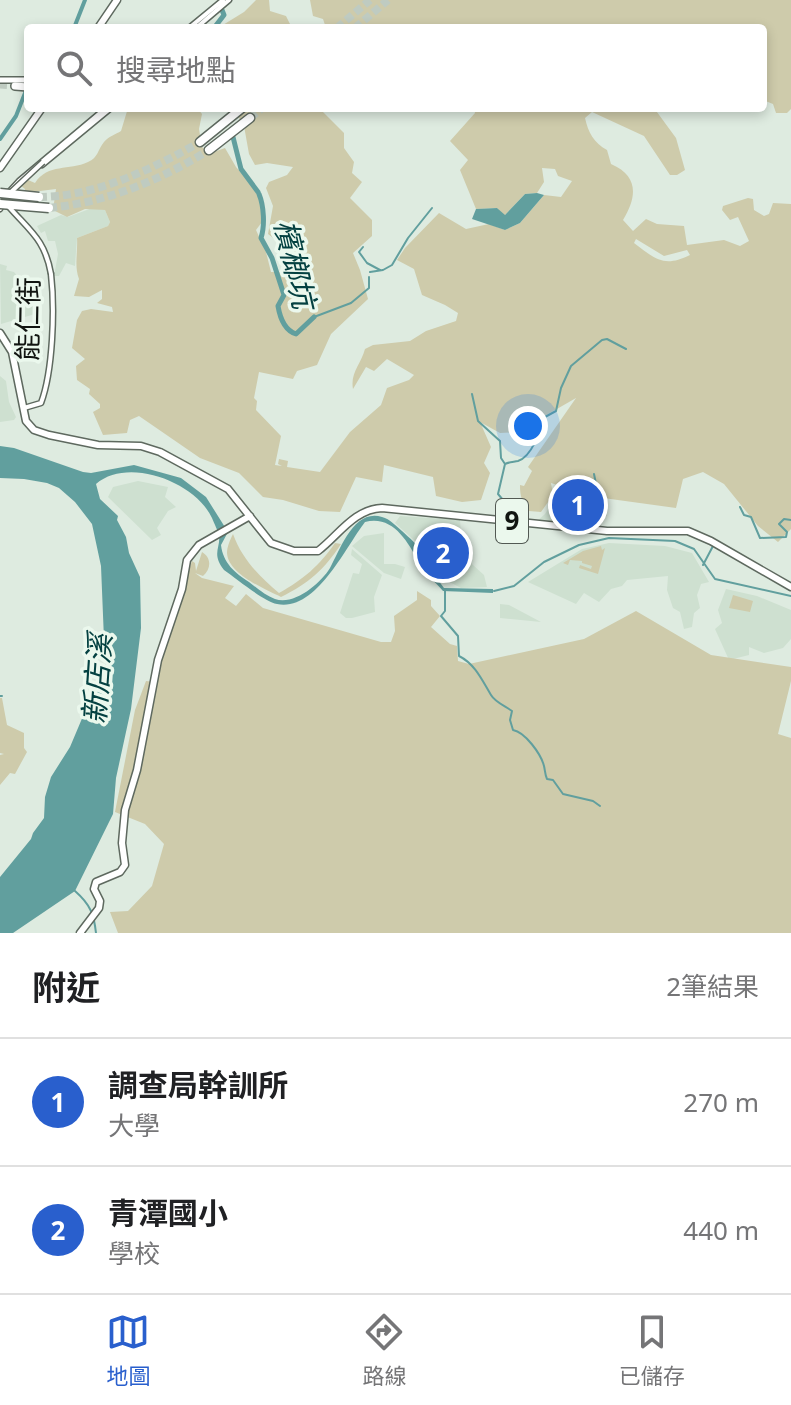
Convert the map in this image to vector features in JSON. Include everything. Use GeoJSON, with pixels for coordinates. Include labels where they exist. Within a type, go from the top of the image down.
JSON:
{"type":"FeatureCollection","features":[{"type":"Feature","properties":{"kind":"highway"},"geometry":{"type":"LineString","coordinates":[[237,112],[203,139],[211,148],[248,120],[242,112]]}},
{"type":"Feature","properties":{"kind":"highway"},"geometry":{"type":"LineString","coordinates":[[0,193],[35,197],[31,207]]}},
{"type":"Feature","properties":{"kind":"highway"},"geometry":{"type":"LineString","coordinates":[[0,206],[49,208]]}},
{"type":"Feature","properties":{"kind":"main road"},"geometry":{"type":"LineString","coordinates":[[98,24],[115,0]]}},
{"type":"Feature","properties":{"kind":"main road"},"geometry":{"type":"LineString","coordinates":[[0,82],[24,84]]}},
{"type":"Feature","properties":{"kind":"main road"},"geometry":{"type":"LineString","coordinates":[[0,161],[37,112]]}},
{"type":"Feature","properties":{"kind":"main road"},"geometry":{"type":"LineString","coordinates":[[0,168],[37,112]]}},
{"type":"Feature","properties":{"kind":"main road"},"geometry":{"type":"LineString","coordinates":[[0,331],[18,359],[25,408]]}},
{"type":"Feature","properties":{"kind":"main road","name":"9"},"geometry":{"type":"LineString","coordinates":[[25,408],[30,422],[37,429],[97,442],[142,443],[229,487],[273,545],[311,553],[321,549],[359,513],[374,508],[607,531],[683,530],[700,535],[791,587]]}},
{"type":"Feature","properties":{"kind":"main road"},"geometry":{"type":"LineString","coordinates":[[80,933],[99,908],[100,901],[94,889],[96,882],[120,872],[125,865],[122,843],[125,810],[137,770],[158,660],[182,589],[187,560],[199,545],[250,516]]}},
{"type":"Feature","properties":{"kind":"street"},"geometry":{"type":"LineString","coordinates":[[194,24],[223,0]]}},
{"type":"Feature","properties":{"kind":"street"},"geometry":{"type":"LineString","coordinates":[[201,24],[229,0]]}},
{"type":"Feature","properties":{"kind":"street"},"geometry":{"type":"LineString","coordinates":[[0,206],[11,189],[103,112]]}},
{"type":"Feature","properties":{"kind":"street"},"geometry":{"type":"LineString","coordinates":[[0,215],[15,190],[50,156]]}},
{"type":"Feature","properties":{"kind":"street","name":"能仁街"},"geometry":{"type":"LineString","coordinates":[[25,408],[42,401],[47,379],[51,274],[43,245],[8,202],[13,189],[50,156]]}},
{"type":"Feature","properties":{"kind":"shaded area"},"geometry":{"type":"Polygon","coordinates":[[[256,0],[269,0],[270,11],[286,16],[290,24],[224,24],[256,0]]]}},
{"type":"Feature","properties":{"kind":"shaded area"},"geometry":{"type":"Polygon","coordinates":[[[310,0],[791,0],[791,109],[787,113],[776,113],[773,104],[767,102],[767,24],[325,24],[323,19],[313,16],[310,0]]]}},
{"type":"Feature","properties":{"kind":"shaded area"},"geometry":{"type":"Polygon","coordinates":[[[127,112],[200,112],[202,147],[211,153],[225,148],[236,167],[262,196],[262,222],[256,230],[271,272],[284,272],[280,243],[268,234],[273,206],[266,188],[269,182],[287,175],[293,167],[267,163],[255,165],[249,154],[244,126],[235,112],[323,112],[344,133],[344,148],[354,162],[352,173],[362,182],[350,198],[372,220],[372,236],[353,253],[368,299],[331,334],[317,365],[297,371],[293,379],[259,372],[254,398],[257,401],[256,410],[281,436],[275,465],[282,466],[278,464],[279,459],[288,461],[287,467],[320,472],[350,432],[381,405],[387,388],[414,375],[387,359],[374,371],[366,367],[353,389],[354,373],[365,349],[373,345],[410,341],[426,331],[456,321],[458,313],[422,295],[414,269],[397,260],[405,248],[439,213],[466,229],[489,224],[505,230],[520,223],[544,195],[561,197],[572,181],[558,176],[555,169],[542,168],[544,182],[537,193],[525,194],[504,216],[497,208],[476,209],[460,170],[468,160],[450,141],[475,112],[592,112],[585,118],[592,137],[607,150],[611,164],[631,181],[633,195],[623,220],[633,231],[646,219],[657,224],[684,226],[687,245],[724,240],[740,246],[749,241],[738,217],[730,220],[722,210],[723,206],[753,199],[754,210],[764,216],[769,214],[773,203],[791,204],[791,529],[778,542],[758,526],[724,484],[703,472],[683,479],[676,508],[596,497],[551,483],[553,495],[541,512],[529,511],[522,499],[520,485],[524,486],[532,471],[528,467],[576,398],[517,432],[500,433],[480,422],[491,447],[484,463],[490,473],[481,500],[462,502],[436,496],[433,477],[384,465],[382,482],[356,477],[340,512],[319,511],[263,497],[239,473],[200,458],[139,416],[130,420],[127,433],[103,435],[93,412],[100,408],[100,404],[89,394],[90,389],[77,380],[76,366],[85,359],[72,348],[77,320],[82,311],[113,312],[112,307],[97,303],[102,299],[102,290],[89,297],[74,296],[79,279],[77,238],[108,226],[110,222],[105,210],[85,209],[67,217],[53,210],[56,189],[24,193],[25,189],[21,186],[28,180],[35,183],[52,170],[91,160],[106,140],[121,131],[127,112]],[[636,239],[634,243],[666,261],[690,255],[687,250],[664,256],[636,239]]]}},
{"type":"Feature","properties":{"kind":"shaded area"},"geometry":{"type":"Polygon","coordinates":[[[592,112],[657,112],[676,138],[685,170],[670,175],[644,136],[592,112]]]}},
{"type":"Feature","properties":{"kind":"shaded area"},"geometry":{"type":"Polygon","coordinates":[[[92,208],[105,210],[110,222],[108,226],[77,238],[75,266],[66,263],[59,276],[54,276],[58,254],[55,241],[48,241],[45,231],[41,233],[37,226],[61,215],[68,217],[92,208]]]}},
{"type":"Feature","properties":{"kind":"shaded area"},"geometry":{"type":"Polygon","coordinates":[[[0,264],[7,266],[6,270],[14,272],[23,283],[21,296],[28,297],[26,305],[36,307],[35,314],[1,324],[0,264]]]}},
{"type":"Feature","properties":{"kind":"shaded area"},"geometry":{"type":"Polygon","coordinates":[[[0,376],[6,381],[9,402],[16,417],[14,420],[0,422],[0,376]]]}},
{"type":"Feature","properties":{"kind":"shaded area"},"geometry":{"type":"Polygon","coordinates":[[[138,481],[168,487],[165,497],[176,507],[168,511],[157,528],[161,535],[152,540],[108,497],[113,487],[138,481]]]}},
{"type":"Feature","properties":{"kind":"shaded area"},"geometry":{"type":"Polygon","coordinates":[[[573,488],[598,494],[604,501],[607,516],[592,520],[588,526],[537,521],[558,494],[573,488]]]}},
{"type":"Feature","properties":{"kind":"shaded area"},"geometry":{"type":"Polygon","coordinates":[[[400,516],[460,520],[462,555],[484,575],[487,587],[461,588],[444,579],[417,543],[395,523],[400,516]]]}},
{"type":"Feature","properties":{"kind":"shaded area"},"geometry":{"type":"Polygon","coordinates":[[[384,533],[384,564],[405,567],[401,579],[384,573],[352,546],[364,536],[384,533]]]}},
{"type":"Feature","properties":{"kind":"shaded area"},"geometry":{"type":"Polygon","coordinates":[[[233,534],[252,566],[279,593],[310,571],[335,543],[341,544],[315,575],[281,597],[248,580],[234,568],[227,553],[233,534]]]}},
{"type":"Feature","properties":{"kind":"shaded area"},"geometry":{"type":"Polygon","coordinates":[[[609,543],[665,546],[692,553],[709,582],[701,584],[697,595],[700,608],[694,613],[692,627],[684,629],[680,612],[673,608],[667,590],[668,576],[627,580],[622,586],[611,589],[599,602],[584,593],[576,604],[528,582],[582,549],[609,543]]]}},
{"type":"Feature","properties":{"kind":"shaded area"},"geometry":{"type":"Polygon","coordinates":[[[601,546],[602,550],[605,548],[598,574],[579,568],[580,565],[591,569],[592,566],[582,561],[570,560],[568,565],[563,563],[583,551],[601,546]]]}},
{"type":"Feature","properties":{"kind":"shaded area"},"geometry":{"type":"Polygon","coordinates":[[[352,549],[382,575],[374,597],[375,612],[346,618],[340,613],[353,573],[359,574],[362,564],[351,555],[352,549]]]}},
{"type":"Feature","properties":{"kind":"shaded area"},"geometry":{"type":"Polygon","coordinates":[[[202,552],[208,557],[209,567],[203,576],[195,573],[202,578],[234,586],[225,598],[236,606],[246,594],[263,608],[381,642],[391,642],[395,631],[394,616],[417,600],[417,591],[431,600],[431,606],[440,616],[431,627],[450,644],[457,646],[458,661],[469,664],[584,639],[636,611],[711,655],[791,667],[791,681],[778,734],[791,738],[791,933],[118,933],[110,912],[128,911],[152,886],[164,844],[145,824],[115,812],[135,710],[146,681],[155,682],[159,658],[192,561],[196,571],[202,552]]]}},
{"type":"Feature","properties":{"kind":"shaded area"},"geometry":{"type":"Polygon","coordinates":[[[726,589],[757,596],[791,610],[791,639],[783,648],[764,653],[749,647],[749,655],[729,660],[715,629],[722,623],[718,610],[726,589]]]}},
{"type":"Feature","properties":{"kind":"shaded area"},"geometry":{"type":"Polygon","coordinates":[[[733,595],[753,601],[750,612],[729,608],[733,595]]]}},
{"type":"Feature","properties":{"kind":"shaded area"},"geometry":{"type":"Polygon","coordinates":[[[500,604],[509,605],[541,622],[500,618],[500,604]]]}},
{"type":"Feature","properties":{"kind":"shaded area"},"geometry":{"type":"Polygon","coordinates":[[[0,698],[7,725],[24,733],[27,752],[15,774],[10,773],[0,785],[0,755],[4,754],[0,753],[0,698]]]}},
{"type":"Feature","properties":{"kind":"water"},"geometry":{"type":"Polygon","coordinates":[[[525,194],[544,195],[520,223],[505,230],[472,219],[476,209],[497,208],[505,215],[525,194]]]}},
{"type":"Feature","properties":{"kind":"water"},"geometry":{"type":"Polygon","coordinates":[[[0,446],[83,472],[134,465],[181,478],[206,497],[228,532],[221,545],[230,567],[275,599],[290,599],[314,586],[330,568],[349,532],[363,519],[372,516],[388,519],[413,541],[444,588],[493,589],[493,593],[443,591],[423,569],[398,531],[375,521],[365,522],[317,588],[291,604],[277,604],[224,570],[217,555],[219,535],[212,518],[204,505],[177,484],[143,473],[126,473],[110,476],[96,484],[100,499],[118,516],[140,577],[141,628],[113,814],[75,891],[13,933],[0,933],[0,877],[44,818],[45,797],[51,777],[70,747],[105,664],[101,566],[92,524],[59,488],[24,479],[0,478],[0,446]]]}},
{"type":"Feature","properties":{"kind":"waterway"},"geometry":{"type":"LineString","coordinates":[[76,24],[85,0]]}},
{"type":"Feature","properties":{"kind":"waterway","name":"檳榔坑"},"geometry":{"type":"LineString","coordinates":[[217,24],[224,15],[222,10]]}},
{"type":"Feature","properties":{"kind":"waterway"},"geometry":{"type":"LineString","coordinates":[[0,139],[16,116],[24,96]]}},
{"type":"Feature","properties":{"kind":"waterway","name":"檳榔坑"},"geometry":{"type":"LineString","coordinates":[[233,137],[241,169],[258,192]]}},
{"type":"Feature","properties":{"kind":"waterway","name":"檳榔坑"},"geometry":{"type":"LineString","coordinates":[[259,194],[263,216],[261,238],[272,258],[284,295],[278,306],[281,319],[288,330],[296,334],[314,317]]}},
{"type":"Feature","properties":{"kind":"waterway","name":"檳榔坑"},"geometry":{"type":"LineString","coordinates":[[370,272],[392,265],[408,238],[432,208]]}},
{"type":"Feature","properties":{"kind":"waterway"},"geometry":{"type":"LineString","coordinates":[[363,247],[359,252],[367,263],[380,270]]}},
{"type":"Feature","properties":{"kind":"waterway","name":"檳榔坑"},"geometry":{"type":"LineString","coordinates":[[314,317],[351,303],[369,288],[369,277]]}},
{"type":"Feature","properties":{"kind":"waterway"},"geometry":{"type":"LineString","coordinates":[[501,506],[503,500],[498,494],[505,464],[518,461],[528,454],[545,417],[556,411],[561,388],[571,366],[602,340],[607,339],[626,349]]}},
{"type":"Feature","properties":{"kind":"waterway"},"geometry":{"type":"LineString","coordinates":[[472,394],[478,421],[500,441],[501,458],[505,464]]}},
{"type":"Feature","properties":{"kind":"waterway"},"geometry":{"type":"LineString","coordinates":[[594,474],[605,510]]}},
{"type":"Feature","properties":{"kind":"waterway"},"geometry":{"type":"LineString","coordinates":[[740,507],[744,515],[751,517],[760,538],[786,537],[787,532],[779,524],[784,519],[791,520]]}},
{"type":"Feature","properties":{"kind":"waterway"},"geometry":{"type":"LineString","coordinates":[[494,591],[514,586],[544,562],[579,545],[609,538],[675,541],[694,549],[715,579],[791,596]]}},
{"type":"Feature","properties":{"kind":"waterway"},"geometry":{"type":"LineString","coordinates":[[703,565],[713,546]]}},
{"type":"Feature","properties":{"kind":"waterway"},"geometry":{"type":"LineString","coordinates":[[445,591],[445,611],[441,616],[458,636],[459,656],[474,668],[493,697],[512,711],[510,720],[513,730],[536,750],[547,779],[553,780],[563,794],[593,801],[600,806]]}},
{"type":"Feature","properties":{"kind":"waterway"},"geometry":{"type":"LineString","coordinates":[[75,891],[91,910],[96,933]]}},
{"type":"Feature","properties":{"kind":"tunnel"},"geometry":{"type":"LineString","coordinates":[[342,24],[370,0]]}},
{"type":"Feature","properties":{"kind":"tunnel"},"geometry":{"type":"LineString","coordinates":[[360,24],[388,0]]}},
{"type":"Feature","properties":{"kind":"tunnel"},"geometry":{"type":"LineString","coordinates":[[0,85],[15,86]]}},
{"type":"Feature","properties":{"kind":"tunnel"},"geometry":{"type":"LineString","coordinates":[[250,118],[257,112]]}},
{"type":"Feature","properties":{"kind":"tunnel"},"geometry":{"type":"LineString","coordinates":[[39,197],[102,187],[163,162],[200,142]]}},
{"type":"Feature","properties":{"kind":"tunnel"},"geometry":{"type":"LineString","coordinates":[[49,208],[91,201],[132,188],[209,150]]}},
{"type":"Feature","properties":{"kind":"place","name":"調查局幹訓所"},"geometry":{"type":"Point","coordinates":[578,505]}},
{"type":"Feature","properties":{"kind":"place","name":"青潭國小"},"geometry":{"type":"Point","coordinates":[443,553]}},
{"type":"Feature","properties":{"kind":"water label","name":"新店溪"},"geometry":{"type":"Point","coordinates":[98,679]}}]}
